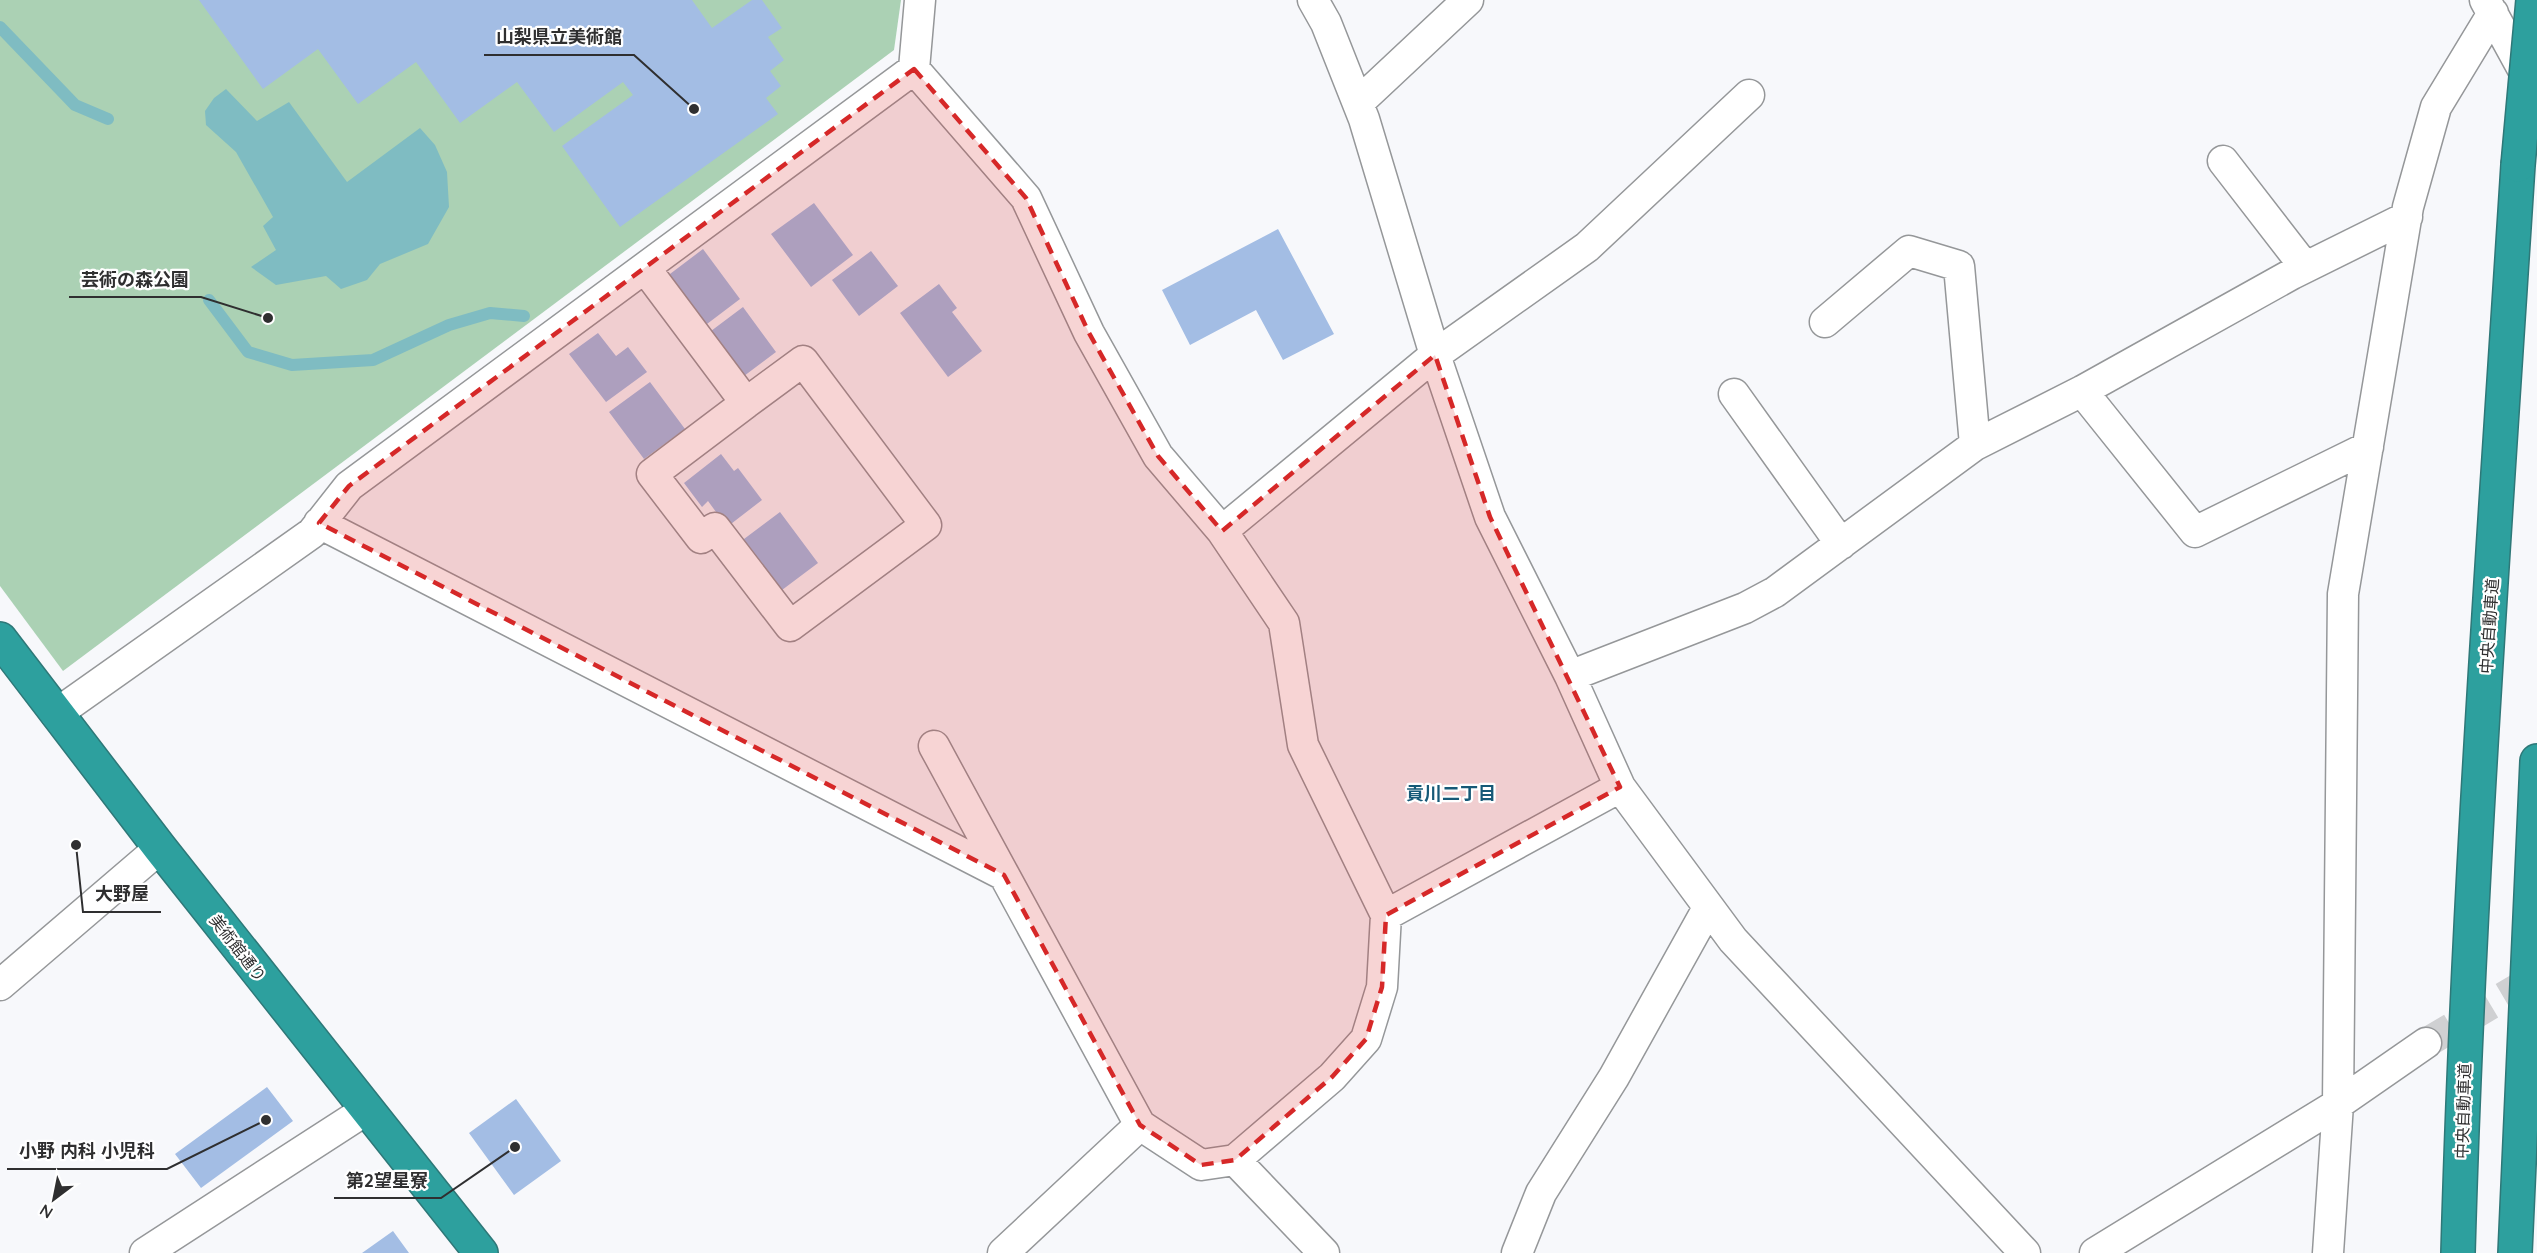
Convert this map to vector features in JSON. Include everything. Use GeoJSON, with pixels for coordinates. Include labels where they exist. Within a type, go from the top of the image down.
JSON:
{"type":"FeatureCollection","features":[{"type":"Feature","properties":{"kind":"highway","name":"中央自動車道"},"geometry":{"type":"LineString","coordinates":[[2458,1253],[2462,1114],[2478,802],[2518,165],[2533,0]]}},
{"type":"Feature","properties":{"kind":"highway","name":"美術館通り"},"geometry":{"type":"LineString","coordinates":[[0,639],[160,848],[481,1253]]}},
{"type":"Feature","properties":{"kind":"highway"},"geometry":{"type":"LineString","coordinates":[[2515,1253],[2537,761]]}},
{"type":"Feature","properties":{"kind":"street"},"geometry":{"type":"LineString","coordinates":[[920,0],[914,69],[1026,198],[1089,333],[1158,456],[1222,531],[1284,623],[1303,745],[1386,915],[1382,987],[1366,1039],[1332,1077],[1235,1160],[1201,1165],[1140,1125],[934,746]]}},
{"type":"Feature","properties":{"kind":"street"},"geometry":{"type":"LineString","coordinates":[[1313,0],[1326,23],[1358,103],[1435,355],[1490,517],[1570,676],[1620,787],[1733,940],[2025,1253]]}},
{"type":"Feature","properties":{"kind":"street"},"geometry":{"type":"LineString","coordinates":[[1358,103],[1468,0]]}},
{"type":"Feature","properties":{"kind":"street"},"geometry":{"type":"LineString","coordinates":[[2489,6],[2537,96]]}},
{"type":"Feature","properties":{"kind":"street"},"geometry":{"type":"LineString","coordinates":[[2328,1253],[2338,1104],[2343,594],[2408,207],[2436,106],[2489,6]]}},
{"type":"Feature","properties":{"kind":"street"},"geometry":{"type":"LineString","coordinates":[[56,714],[312,533],[349,486],[914,69]]}},
{"type":"Feature","properties":{"kind":"street"},"geometry":{"type":"LineString","coordinates":[[1222,531],[1435,355],[1587,247],[1749,95]]}},
{"type":"Feature","properties":{"kind":"street"},"geometry":{"type":"LineString","coordinates":[[2223,161],[2306,267]]}},
{"type":"Feature","properties":{"kind":"street"},"geometry":{"type":"LineString","coordinates":[[1570,676],[1745,608],[1775,592],[1975,445],[2082,391],[2306,267],[2407,217]]}},
{"type":"Feature","properties":{"kind":"street"},"geometry":{"type":"LineString","coordinates":[[1825,322],[1909,251],[1959,266],[1975,445]]}},
{"type":"Feature","properties":{"kind":"street"},"geometry":{"type":"LineString","coordinates":[[645,268],[746,404]]}},
{"type":"Feature","properties":{"kind":"street"},"geometry":{"type":"LineString","coordinates":[[803,361],[926,525],[790,626],[715,528],[701,538],[652,474],[746,404],[803,361]]}},
{"type":"Feature","properties":{"kind":"street"},"geometry":{"type":"LineString","coordinates":[[2082,391],[2195,532],[2368,447]]}},
{"type":"Feature","properties":{"kind":"street"},"geometry":{"type":"LineString","coordinates":[[1734,394],[1841,544]]}},
{"type":"Feature","properties":{"kind":"street"},"geometry":{"type":"LineString","coordinates":[[319,524],[1004,875]]}},
{"type":"Feature","properties":{"kind":"street"},"geometry":{"type":"LineString","coordinates":[[1386,915],[1620,787]]}},
{"type":"Feature","properties":{"kind":"street"},"geometry":{"type":"LineString","coordinates":[[0,985],[160,848]]}},
{"type":"Feature","properties":{"kind":"street"},"geometry":{"type":"LineString","coordinates":[[1517,1253],[1542,1193],[1614,1077],[1708,909]]}},
{"type":"Feature","properties":{"kind":"street"},"geometry":{"type":"LineString","coordinates":[[2095,1253],[2338,1104],[2426,1043]]}},
{"type":"Feature","properties":{"kind":"street"},"geometry":{"type":"LineString","coordinates":[[149,1252],[366,1110]]}},
{"type":"Feature","properties":{"kind":"street"},"geometry":{"type":"LineString","coordinates":[[1003,1253],[1140,1125]]}},
{"type":"Feature","properties":{"kind":"street"},"geometry":{"type":"LineString","coordinates":[[1235,1160],[1324,1253]]}},
{"type":"Feature","properties":{"kind":"highlighted area"},"geometry":{"type":"Polygon","coordinates":[[[914,69],[1026,198],[1089,333],[1158,456],[1222,531],[1435,355],[1490,517],[1620,787],[1386,915],[1382,987],[1366,1039],[1332,1077],[1235,1160],[1201,1165],[1140,1125],[1004,875],[319,523],[349,486],[914,69]]]}},
{"type":"Feature","properties":{"kind":"green space"},"geometry":{"type":"Polygon","coordinates":[[[0,0],[901,0],[894,50],[63,671],[0,586],[0,0]]]}},
{"type":"Feature","properties":{"kind":"water"},"geometry":{"type":"Polygon","coordinates":[[[226,89],[257,121],[289,102],[347,182],[420,128],[435,145],[447,172],[449,207],[428,244],[380,264],[367,280],[341,289],[326,276],[276,285],[251,267],[276,250],[263,226],[273,217],[236,152],[206,125],[205,111],[214,98],[226,89]]]}},
{"type":"Feature","properties":{"kind":"building"},"geometry":{"type":"Polygon","coordinates":[[[199,0],[692,0],[712,28],[752,0],[762,0],[782,28],[768,37],[784,60],[770,71],[781,86],[766,98],[778,114],[620,227],[562,146],[633,95],[623,82],[554,132],[517,82],[460,123],[416,62],[358,104],[318,49],[263,89],[199,0]]]}},
{"type":"Feature","properties":{"kind":"building"},"geometry":{"type":"Polygon","coordinates":[[[814,203],[853,255],[811,287],[771,234],[814,203]]]}},
{"type":"Feature","properties":{"kind":"building"},"geometry":{"type":"Polygon","coordinates":[[[1278,229],[1334,334],[1283,360],[1256,310],[1190,345],[1162,290],[1278,229]]]}},
{"type":"Feature","properties":{"kind":"building"},"geometry":{"type":"Polygon","coordinates":[[[703,249],[740,299],[703,327],[666,277],[703,249]]]}},
{"type":"Feature","properties":{"kind":"building"},"geometry":{"type":"Polygon","coordinates":[[[871,251],[898,286],[859,316],[832,280],[871,251]]]}},
{"type":"Feature","properties":{"kind":"building"},"geometry":{"type":"Polygon","coordinates":[[[939,284],[957,308],[952,312],[982,351],[948,377],[900,313],[939,284]]]}},
{"type":"Feature","properties":{"kind":"building"},"geometry":{"type":"Polygon","coordinates":[[[743,307],[776,352],[744,376],[711,331],[743,307]]]}},
{"type":"Feature","properties":{"kind":"building"},"geometry":{"type":"Polygon","coordinates":[[[598,333],[616,356],[628,347],[647,372],[606,402],[569,354],[598,333]]]}},
{"type":"Feature","properties":{"kind":"building"},"geometry":{"type":"Polygon","coordinates":[[[650,382],[685,429],[644,459],[609,412],[650,382]]]}},
{"type":"Feature","properties":{"kind":"building"},"geometry":{"type":"Polygon","coordinates":[[[721,454],[734,471],[738,468],[762,500],[727,527],[708,501],[702,507],[684,483],[721,454]]]}},
{"type":"Feature","properties":{"kind":"building"},"geometry":{"type":"Polygon","coordinates":[[[780,512],[818,563],[778,593],[740,542],[780,512]]]}},
{"type":"Feature","properties":{"kind":"building"},"geometry":{"type":"Polygon","coordinates":[[[267,1087],[293,1121],[201,1188],[175,1154],[267,1087]]]}},
{"type":"Feature","properties":{"kind":"building"},"geometry":{"type":"Polygon","coordinates":[[[516,1099],[561,1161],[514,1195],[469,1133],[516,1099]]]}},
{"type":"Feature","properties":{"kind":"building"},"geometry":{"type":"Polygon","coordinates":[[[393,1231],[409,1253],[362,1253],[393,1231]]]}},
{"type":"Feature","properties":{"kind":"waterway"},"geometry":{"type":"LineString","coordinates":[[0,27],[75,105],[108,119]]}},
{"type":"Feature","properties":{"kind":"waterway"},"geometry":{"type":"LineString","coordinates":[[209,300],[248,352],[292,365],[373,360],[449,325],[490,313],[524,316]]}},
{"type":"Feature","properties":{"kind":"tunnel"},"geometry":{"type":"LineString","coordinates":[[2426,1043],[2537,977]]}},
{"type":"Feature","properties":{"kind":"place","name":"山梨県立美術館"},"geometry":{"type":"Point","coordinates":[694,109]}},
{"type":"Feature","properties":{"kind":"place","name":"芸術の森公園"},"geometry":{"type":"Point","coordinates":[268,318]}},
{"type":"Feature","properties":{"kind":"place","name":"大野屋"},"geometry":{"type":"Point","coordinates":[76,845]}},
{"type":"Feature","properties":{"kind":"place","name":"小野 内科 小児科"},"geometry":{"type":"Point","coordinates":[266,1120]}},
{"type":"Feature","properties":{"kind":"place","name":"第2望星寮"},"geometry":{"type":"Point","coordinates":[515,1147]}},
{"type":"Feature","properties":{"kind":"district","name":"貢川二丁目"},"geometry":{"type":"Point","coordinates":[1451,794]}}]}
